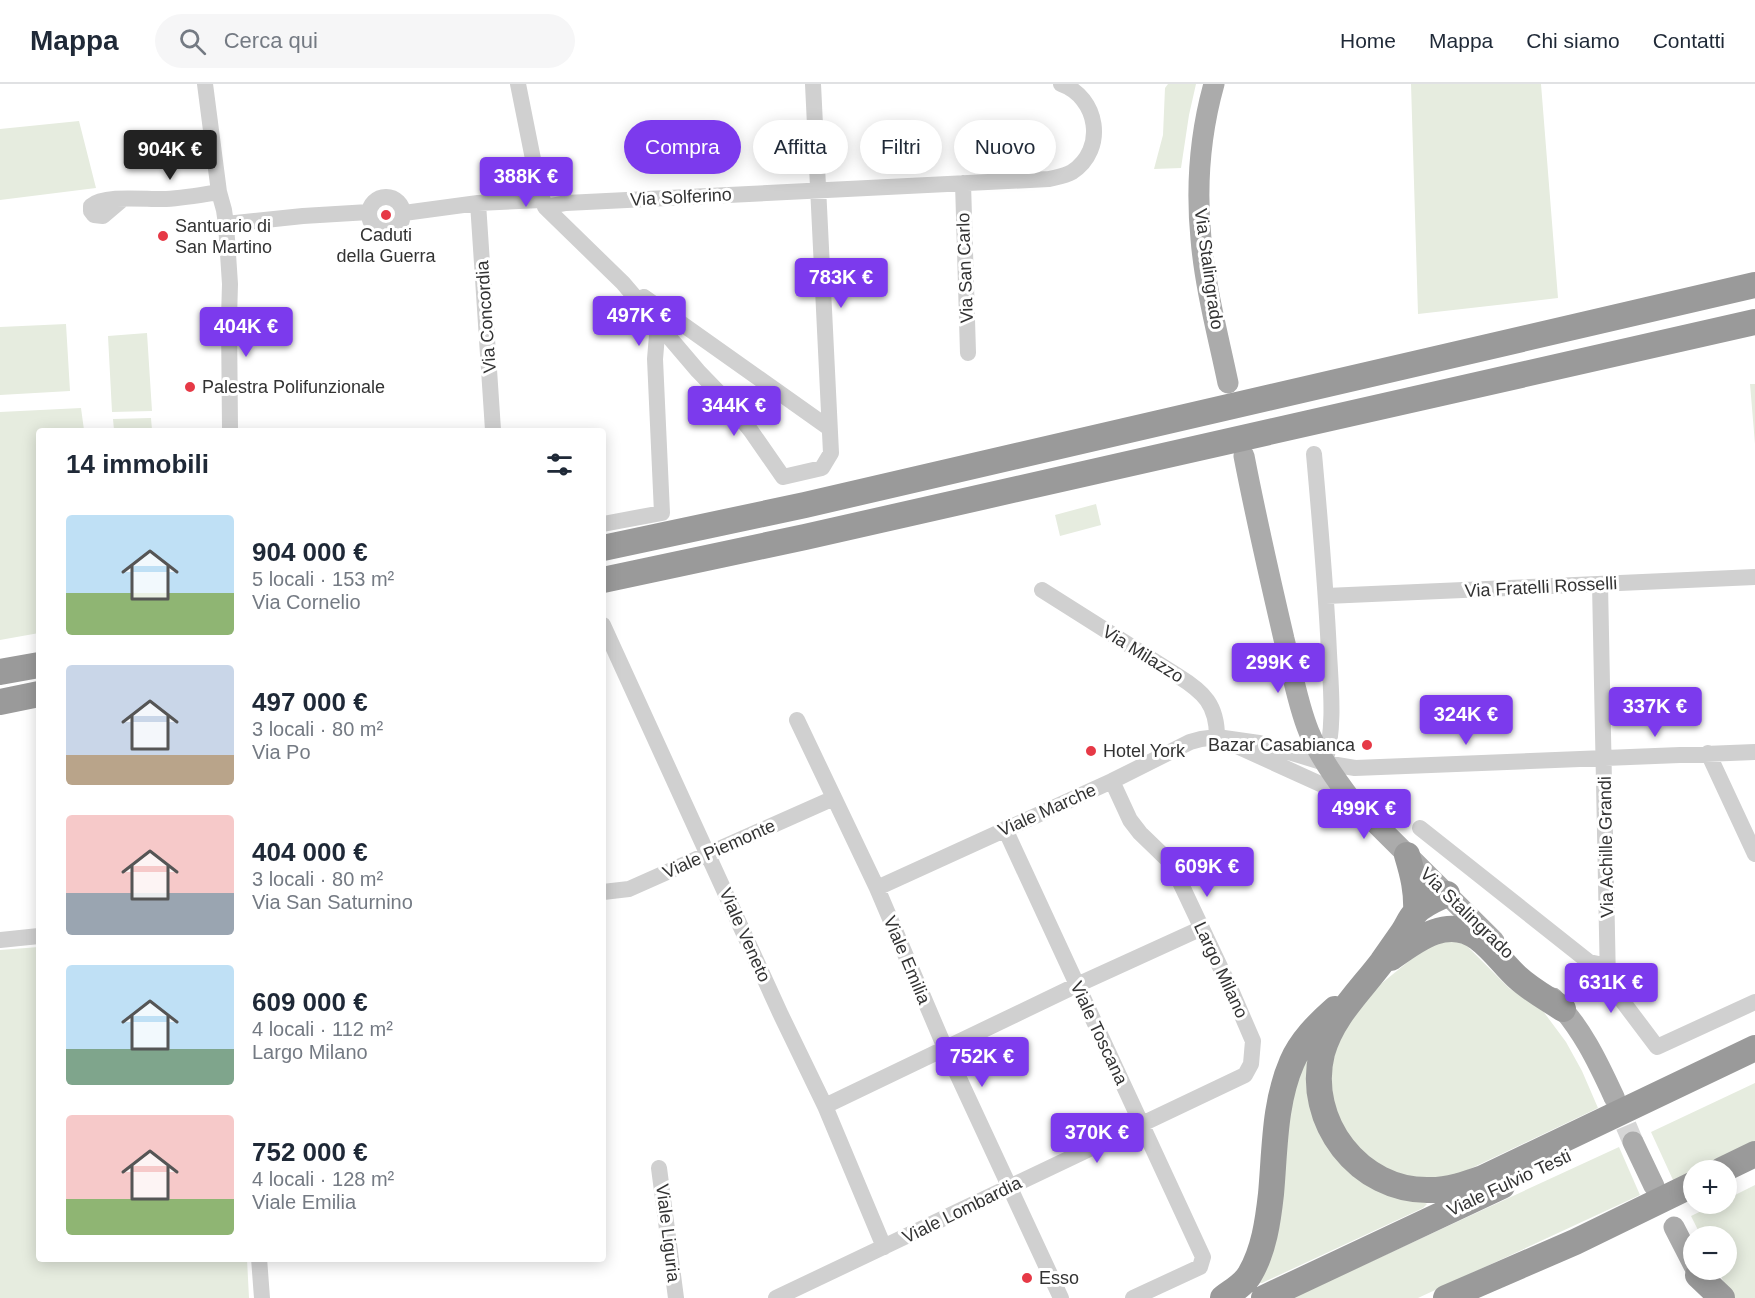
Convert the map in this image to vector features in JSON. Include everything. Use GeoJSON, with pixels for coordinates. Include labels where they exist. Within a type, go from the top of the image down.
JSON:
{"type":"FeatureCollection","features":[{"type":"Feature","properties":{"kind":"highway"},"geometry":{"type":"LineString","coordinates":[[606,547],[817,502],[1755,285]]}},
{"type":"Feature","properties":{"kind":"highway"},"geometry":{"type":"LineString","coordinates":[[606,579],[805,537],[1755,322]]}},
{"type":"Feature","properties":{"kind":"highway"},"geometry":{"type":"LineString","coordinates":[[0,672],[36,666]]}},
{"type":"Feature","properties":{"kind":"highway"},"geometry":{"type":"LineString","coordinates":[[0,702],[36,695]]}},
{"type":"Feature","properties":{"kind":"highway"},"geometry":{"type":"LineString","coordinates":[[1407,855],[1416,886],[1422,923]]}},
{"type":"Feature","properties":{"kind":"highway"},"geometry":{"type":"LineString","coordinates":[[1447,894],[1439,920],[1422,923],[1396,943],[1332,1026],[1323,1052],[1318,1076],[1321,1104],[1334,1136],[1354,1161],[1378,1179],[1403,1187],[1429,1190],[1456,1187],[1484,1178],[1755,1048]]}},
{"type":"Feature","properties":{"kind":"highway"},"geometry":{"type":"LineString","coordinates":[[1422,923],[1436,930],[1454,929],[1472,934],[1524,983],[1563,1009]]}},
{"type":"Feature","properties":{"kind":"highway"},"geometry":{"type":"LineString","coordinates":[[1222,1298],[1250,1275],[1260,1252],[1268,1222],[1277,1119],[1282,1090],[1292,1061],[1305,1039],[1376,969]]}},
{"type":"Feature","properties":{"kind":"highway","name":"Viale Fulvio Testi"},"geometry":{"type":"LineString","coordinates":[[1264,1298],[1755,1068]]}},
{"type":"Feature","properties":{"kind":"highway"},"geometry":{"type":"LineString","coordinates":[[1737,1163],[1755,1154]]}},
{"type":"Feature","properties":{"kind":"highway"},"geometry":{"type":"LineString","coordinates":[[1737,1181],[1755,1173]]}},
{"type":"Feature","properties":{"kind":"highway"},"geometry":{"type":"LineString","coordinates":[[1446,1298],[1575,1242],[1683,1189]]}},
{"type":"Feature","properties":{"kind":"highway"},"geometry":{"type":"LineString","coordinates":[[1575,1242],[1615,1238],[1683,1207]]}},
{"type":"Feature","properties":{"kind":"highway"},"geometry":{"type":"LineString","coordinates":[[1705,1280],[1722,1298]]}},
{"type":"Feature","properties":{"kind":"main road","name":"Via Stalingrado"},"geometry":{"type":"LineString","coordinates":[[1214,84],[1200,159],[1198,194],[1206,275],[1228,383]]}},
{"type":"Feature","properties":{"kind":"main road","name":"Via Stalingrado"},"geometry":{"type":"LineString","coordinates":[[1244,456],[1301,708],[1309,732],[1325,763],[1350,798],[1563,1009],[1593,1052],[1614,1096]]}},
{"type":"Feature","properties":{"kind":"main road"},"geometry":{"type":"LineString","coordinates":[[1632,1142],[1654,1185]]}},
{"type":"Feature","properties":{"kind":"main road"},"geometry":{"type":"LineString","coordinates":[[1674,1227],[1683,1245]]}},
{"type":"Feature","properties":{"kind":"main road"},"geometry":{"type":"LineString","coordinates":[[1701,1280],[1710,1298]]}},
{"type":"Feature","properties":{"kind":"street"},"geometry":{"type":"LineString","coordinates":[[205,84],[219,192],[226,224],[230,284],[228,318],[230,428]]}},
{"type":"Feature","properties":{"kind":"street"},"geometry":{"type":"LineString","coordinates":[[518,84],[543,204],[623,283],[727,401],[783,477],[822,468],[831,453],[813,84]]}},
{"type":"Feature","properties":{"kind":"street"},"geometry":{"type":"LineString","coordinates":[[818,191],[1049,179],[1065,175],[1080,165],[1087,156],[1094,137],[1093,117],[1089,106],[1079,94],[1061,84]]}},
{"type":"Feature","properties":{"kind":"street","name":"Via San Carlo"},"geometry":{"type":"LineString","coordinates":[[963,183],[968,353]]}},
{"type":"Feature","properties":{"kind":"street","name":"Via Solferino"},"geometry":{"type":"LineString","coordinates":[[404,213],[478,203],[543,204],[818,191]]}},
{"type":"Feature","properties":{"kind":"street"},"geometry":{"type":"LineString","coordinates":[[123,200],[169,199],[219,192]]}},
{"type":"Feature","properties":{"kind":"street"},"geometry":{"type":"LineString","coordinates":[[389,197],[399,202],[404,213],[397,228],[386,232],[375,228],[369,218],[373,202],[378,198],[389,197]]}},
{"type":"Feature","properties":{"kind":"street","name":"Via Concordia"},"geometry":{"type":"LineString","coordinates":[[478,203],[493,428]]}},
{"type":"Feature","properties":{"kind":"street"},"geometry":{"type":"LineString","coordinates":[[226,224],[369,212]]}},
{"type":"Feature","properties":{"kind":"street"},"geometry":{"type":"LineString","coordinates":[[623,283],[829,428]]}},
{"type":"Feature","properties":{"kind":"street"},"geometry":{"type":"LineString","coordinates":[[606,523],[662,513],[655,359],[658,323]]}},
{"type":"Feature","properties":{"kind":"street"},"geometry":{"type":"LineString","coordinates":[[656,372],[662,359],[669,352],[684,354]]}},
{"type":"Feature","properties":{"kind":"street"},"geometry":{"type":"LineString","coordinates":[[1314,454],[1326,596],[1332,726],[1325,763]]}},
{"type":"Feature","properties":{"kind":"street","name":"Via Fratelli Rosselli"},"geometry":{"type":"LineString","coordinates":[[1326,596],[1755,577]]}},
{"type":"Feature","properties":{"kind":"street","name":"Via Achille Grandi"},"geometry":{"type":"LineString","coordinates":[[1600,584],[1608,982],[1657,1047],[1755,1002]]}},
{"type":"Feature","properties":{"kind":"street","name":"Via Milazzo"},"geometry":{"type":"LineString","coordinates":[[1042,590],[1198,690],[1209,701],[1213,710],[1217,721],[1218,737]]}},
{"type":"Feature","properties":{"kind":"street","name":"Viale Veneto"},"geometry":{"type":"LineString","coordinates":[[606,639],[611,662],[708,854],[825,1106],[884,1247]]}},
{"type":"Feature","properties":{"kind":"street","name":"Viale Emilia"},"geometry":{"type":"LineString","coordinates":[[797,720],[877,888],[945,1048],[1061,1298]]}},
{"type":"Feature","properties":{"kind":"street"},"geometry":{"type":"LineString","coordinates":[[1218,737],[1350,798]]}},
{"type":"Feature","properties":{"kind":"street","name":"Viale Marche"},"geometry":{"type":"LineString","coordinates":[[877,888],[1112,781],[1190,742],[1201,739],[1218,737],[1259,742],[1325,763],[1359,768],[1755,752]]}},
{"type":"Feature","properties":{"kind":"street"},"geometry":{"type":"LineString","coordinates":[[1708,753],[1755,854]]}},
{"type":"Feature","properties":{"kind":"street","name":"Largo Milano"},"geometry":{"type":"LineString","coordinates":[[1112,781],[1130,820],[1171,863],[1253,1041]]}},
{"type":"Feature","properties":{"kind":"street","name":"Viale Piemonte"},"geometry":{"type":"LineString","coordinates":[[606,892],[629,889],[834,798]]}},
{"type":"Feature","properties":{"kind":"street","name":"Via Stalingrado"},"geometry":{"type":"LineString","coordinates":[[1420,828],[1588,962],[1608,966]]}},
{"type":"Feature","properties":{"kind":"street","name":"Viale Toscana"},"geometry":{"type":"LineString","coordinates":[[1005,829],[1203,1257],[1200,1267],[1132,1298]]}},
{"type":"Feature","properties":{"kind":"street"},"geometry":{"type":"LineString","coordinates":[[825,1106],[1077,985],[1202,928]]}},
{"type":"Feature","properties":{"kind":"street"},"geometry":{"type":"LineString","coordinates":[[0,940],[36,936]]}},
{"type":"Feature","properties":{"kind":"street","name":"Viale Lombardia"},"geometry":{"type":"LineString","coordinates":[[776,1298],[1245,1075],[1251,1064],[1253,1041]]}},
{"type":"Feature","properties":{"kind":"street","name":"Viale Liguria"},"geometry":{"type":"LineString","coordinates":[[659,1168],[676,1298]]}},
{"type":"Feature","properties":{"kind":"street"},"geometry":{"type":"LineString","coordinates":[[259,1262],[262,1298]]}},
{"type":"Feature","properties":{"kind":"shaded area"},"geometry":{"type":"Polygon","coordinates":[[[1168,84],[1196,84],[1181,168],[1154,169],[1163,135],[1165,88],[1168,84]]]}},
{"type":"Feature","properties":{"kind":"shaded area"},"geometry":{"type":"Polygon","coordinates":[[[1411,84],[1541,84],[1558,298],[1418,314],[1411,84]]]}},
{"type":"Feature","properties":{"kind":"shaded area"},"geometry":{"type":"Polygon","coordinates":[[[79,121],[96,188],[0,200],[0,129],[79,121]]]}},
{"type":"Feature","properties":{"kind":"shaded area"},"geometry":{"type":"Polygon","coordinates":[[[66,324],[70,391],[0,395],[0,327],[66,324]]]}},
{"type":"Feature","properties":{"kind":"shaded area"},"geometry":{"type":"Polygon","coordinates":[[[147,333],[152,411],[112,412],[108,336],[147,333]]]}},
{"type":"Feature","properties":{"kind":"shaded area"},"geometry":{"type":"Polygon","coordinates":[[[1750,384],[1755,384],[1755,444],[1750,384]]]}},
{"type":"Feature","properties":{"kind":"shaded area"},"geometry":{"type":"Polygon","coordinates":[[[81,408],[84,428],[36,428],[36,634],[0,640],[0,412],[81,408]]]}},
{"type":"Feature","properties":{"kind":"shaded area"},"geometry":{"type":"Polygon","coordinates":[[[151,418],[152,428],[114,428],[113,419],[151,418]]]}},
{"type":"Feature","properties":{"kind":"shaded area"},"geometry":{"type":"Polygon","coordinates":[[[1096,504],[1101,525],[1060,536],[1055,515],[1096,504]]]}},
{"type":"Feature","properties":{"kind":"shaded area"},"geometry":{"type":"Polygon","coordinates":[[[1445,939],[1465,944],[1509,988],[1543,1011],[1566,1042],[1598,1108],[1436,1185],[1374,1168],[1335,1122],[1327,1069],[1350,1009],[1414,957],[1445,939]]]}},
{"type":"Feature","properties":{"kind":"shaded area"},"geometry":{"type":"Polygon","coordinates":[[[36,947],[36,1262],[247,1262],[249,1298],[0,1298],[0,950],[36,947]]]}},
{"type":"Feature","properties":{"kind":"shaded area"},"geometry":{"type":"Polygon","coordinates":[[[1303,1059],[1312,1061],[1318,1121],[1427,1204],[1423,1208],[1262,1283],[1257,1283],[1287,1106],[1303,1059]]]}},
{"type":"Feature","properties":{"kind":"shaded area"},"geometry":{"type":"Polygon","coordinates":[[[1755,1083],[1755,1141],[1715,1160],[1683,1160],[1683,1175],[1673,1180],[1651,1132],[1755,1083]]]}},
{"type":"Feature","properties":{"kind":"shaded area"},"geometry":{"type":"Polygon","coordinates":[[[1619,1147],[1640,1195],[1418,1298],[1292,1298],[1619,1147]]]}},
{"type":"Feature","properties":{"kind":"shaded area"},"geometry":{"type":"Polygon","coordinates":[[[1755,1185],[1755,1298],[1732,1298],[1723,1280],[1737,1280],[1737,1226],[1696,1226],[1691,1216],[1695,1214],[1737,1214],[1737,1194],[1755,1185]]]}},
{"type":"Feature","properties":{"kind":"tunnel"},"geometry":{"type":"LineString","coordinates":[[1614,1097],[1633,1142]]}},
{"type":"Feature","properties":{"kind":"place","name":"Caduti della Guerra"},"geometry":{"type":"Point","coordinates":[386,215]}},
{"type":"Feature","properties":{"kind":"place","name":"Santuario di San Martino"},"geometry":{"type":"Point","coordinates":[163,236]}},
{"type":"Feature","properties":{"kind":"place","name":"Palestra Polifunzionale"},"geometry":{"type":"Point","coordinates":[190,387]}},
{"type":"Feature","properties":{"kind":"place","name":"Bazar Casabianca"},"geometry":{"type":"Point","coordinates":[1367,745]}},
{"type":"Feature","properties":{"kind":"place","name":"Hotel York"},"geometry":{"type":"Point","coordinates":[1091,751]}},
{"type":"Feature","properties":{"kind":"place","name":"Esso"},"geometry":{"type":"Point","coordinates":[1027,1278]}}]}
